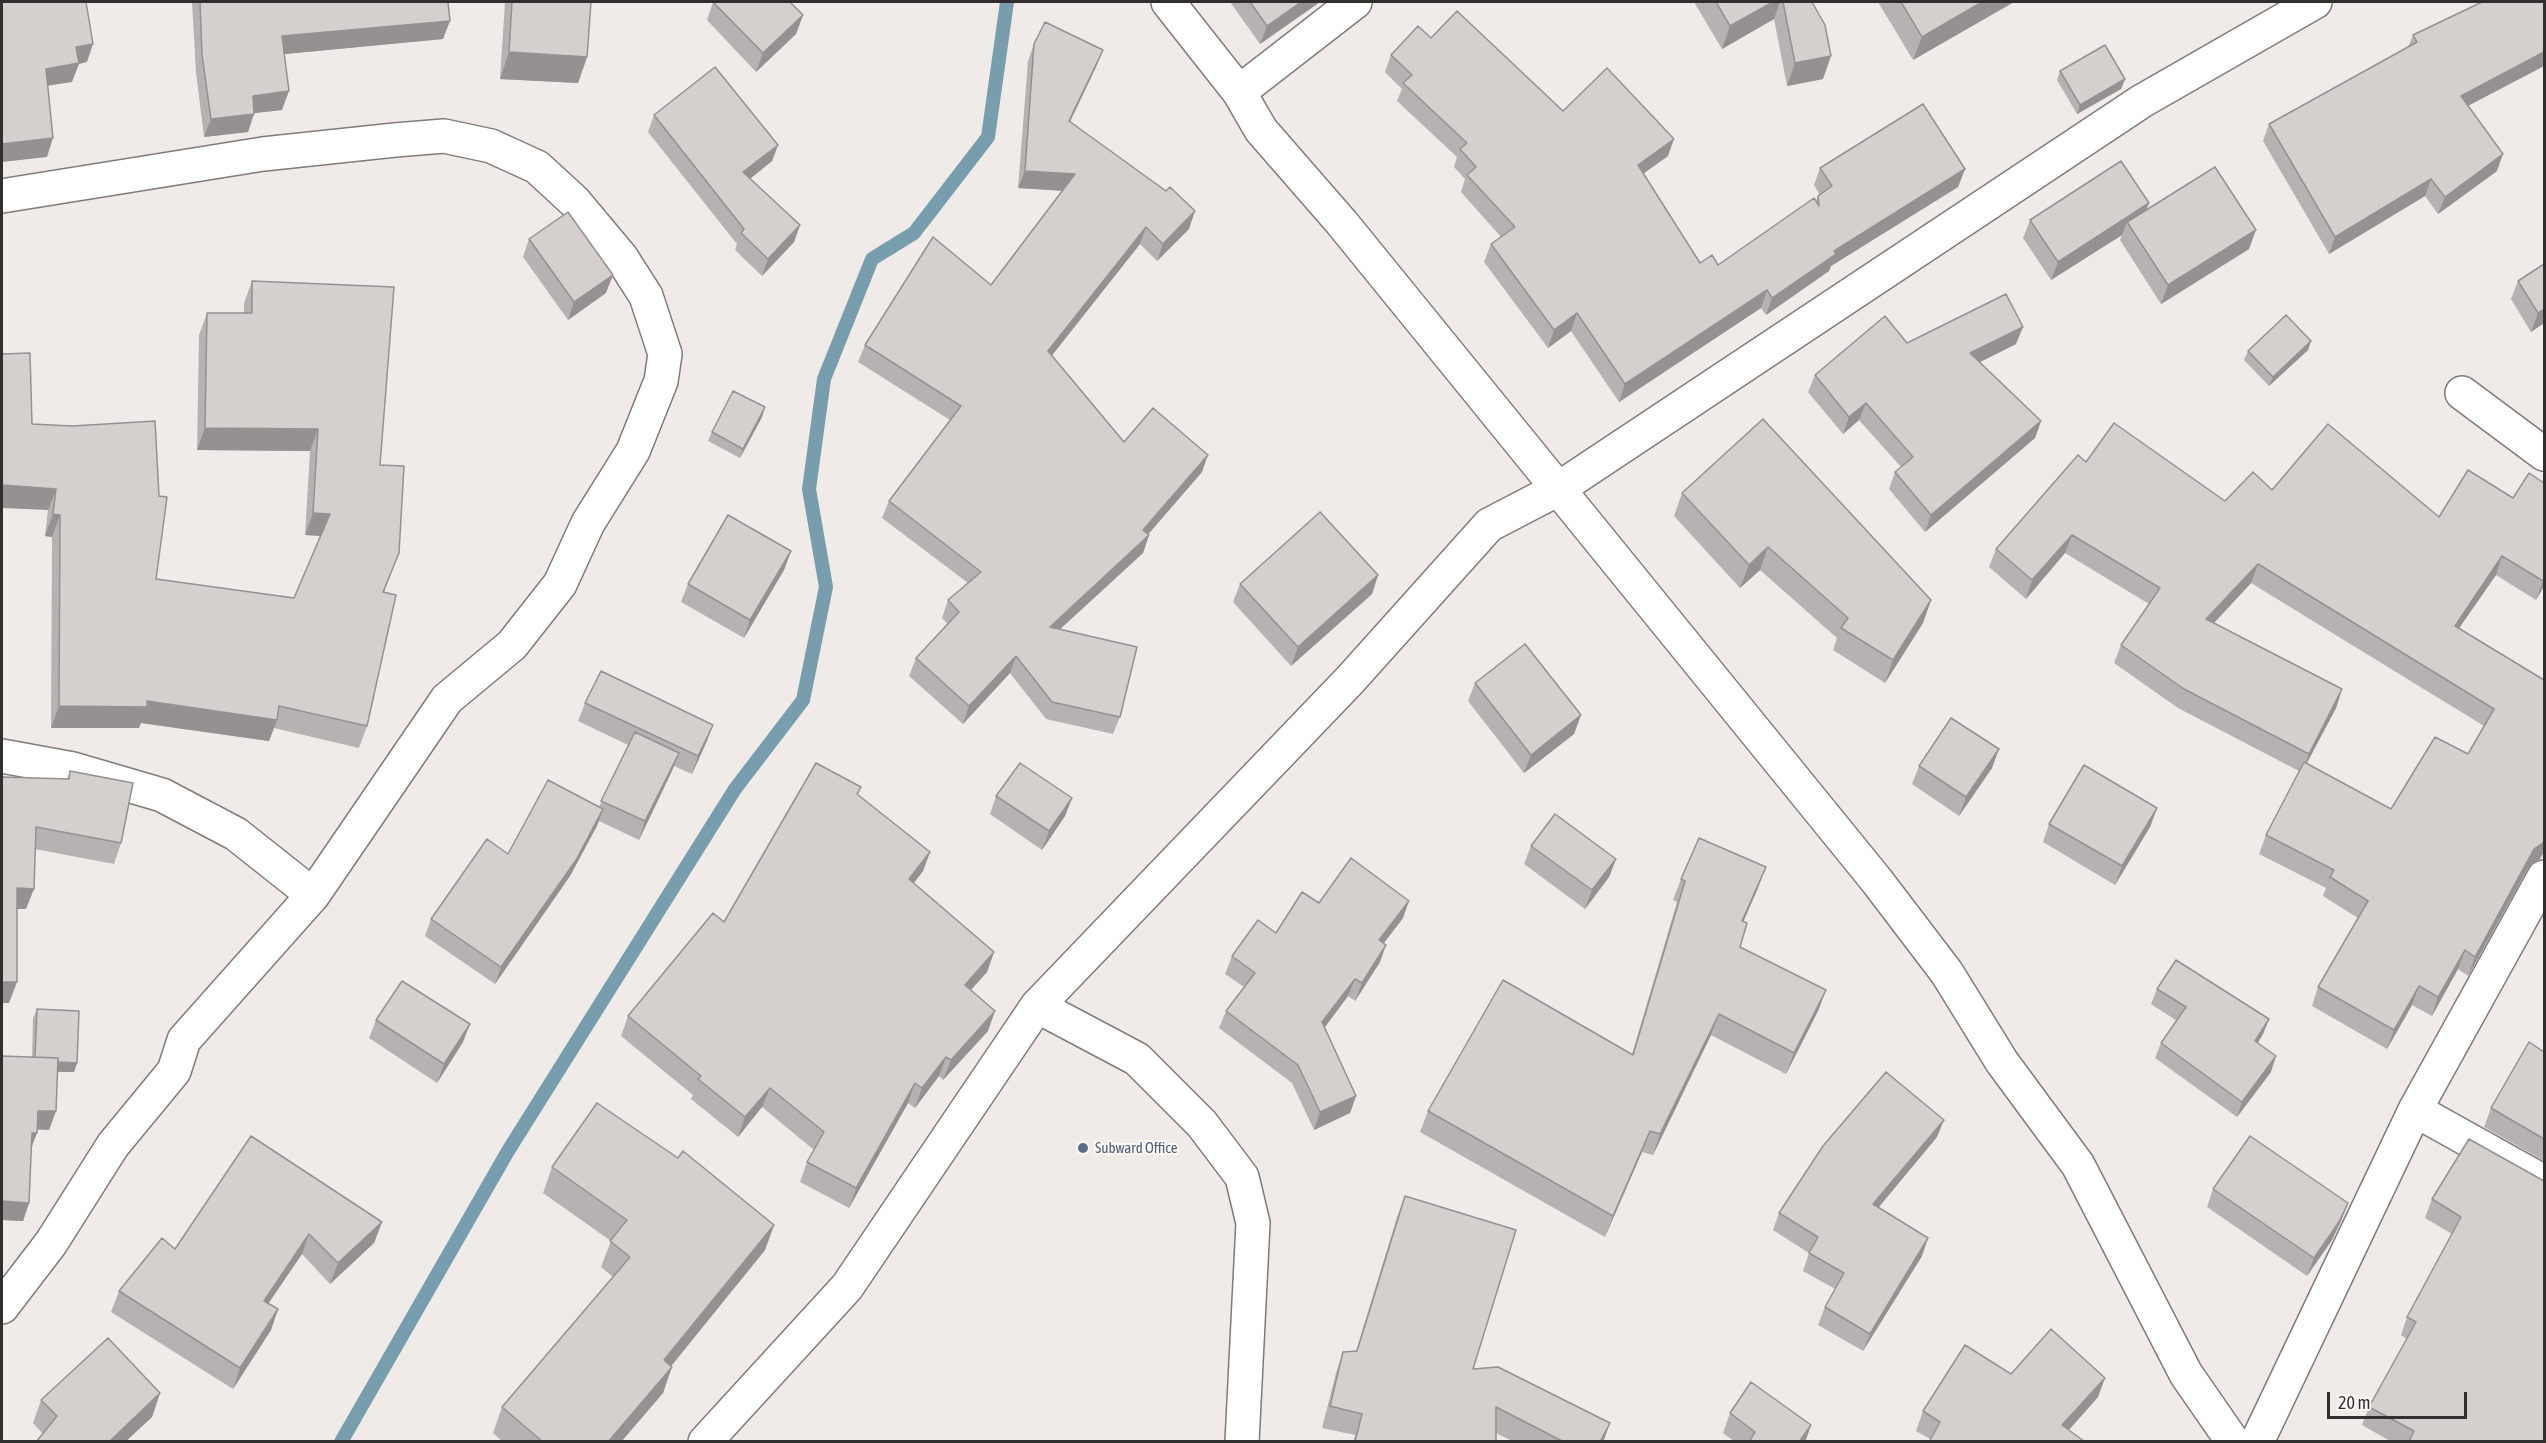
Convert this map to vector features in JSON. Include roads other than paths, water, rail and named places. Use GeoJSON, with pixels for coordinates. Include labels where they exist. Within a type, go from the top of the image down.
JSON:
{"type":"FeatureCollection","features":[{"type":"Feature","properties":{"kind":"street"},"geometry":{"type":"LineString","coordinates":[[1168,2],[1239,92],[1261,130],[1342,223],[1877,881],[1947,974],[2002,1062],[2078,1165],[2186,1374],[2233,1442]]}},
{"type":"Feature","properties":{"kind":"street"},"geometry":{"type":"LineString","coordinates":[[1239,92],[1355,2]]}},
{"type":"Feature","properties":{"kind":"street"},"geometry":{"type":"LineString","coordinates":[[705,1442],[848,1287],[1037,1006],[1350,680],[1489,525],[1558,489],[2142,101],[2315,2]]}},
{"type":"Feature","properties":{"kind":"street"},"geometry":{"type":"LineString","coordinates":[[2,196],[263,154],[444,136],[491,146],[537,167],[575,202],[621,257],[646,296],[665,354],[661,381],[633,451],[588,523],[560,584],[512,645],[447,699],[313,895],[184,1040],[174,1071],[113,1145],[51,1243],[2,1307]]}},
{"type":"Feature","properties":{"kind":"street"},"geometry":{"type":"LineString","coordinates":[[2462,393],[2544,454]]}},
{"type":"Feature","properties":{"kind":"street"},"geometry":{"type":"LineString","coordinates":[[2,756],[73,768],[162,795],[236,834],[313,895]]}},
{"type":"Feature","properties":{"kind":"street"},"geometry":{"type":"LineString","coordinates":[[2257,1442],[2415,1110],[2544,877]]}},
{"type":"Feature","properties":{"kind":"street"},"geometry":{"type":"LineString","coordinates":[[1037,1006],[1137,1059],[1202,1124],[1242,1177],[1252,1223],[1242,1442]]}},
{"type":"Feature","properties":{"kind":"street"},"geometry":{"type":"LineString","coordinates":[[2415,1110],[2544,1182]]}},
{"type":"Feature","properties":{"kind":"waterway"},"geometry":{"type":"LineString","coordinates":[[341,1442],[508,1151],[735,789],[803,700],[826,587],[809,489],[824,379],[872,259],[914,233],[988,137],[1007,2]]}},
{"type":"Feature","properties":{"kind":"place","name":"Subward Office"},"geometry":{"type":"Point","coordinates":[1083,1148]}}]}
